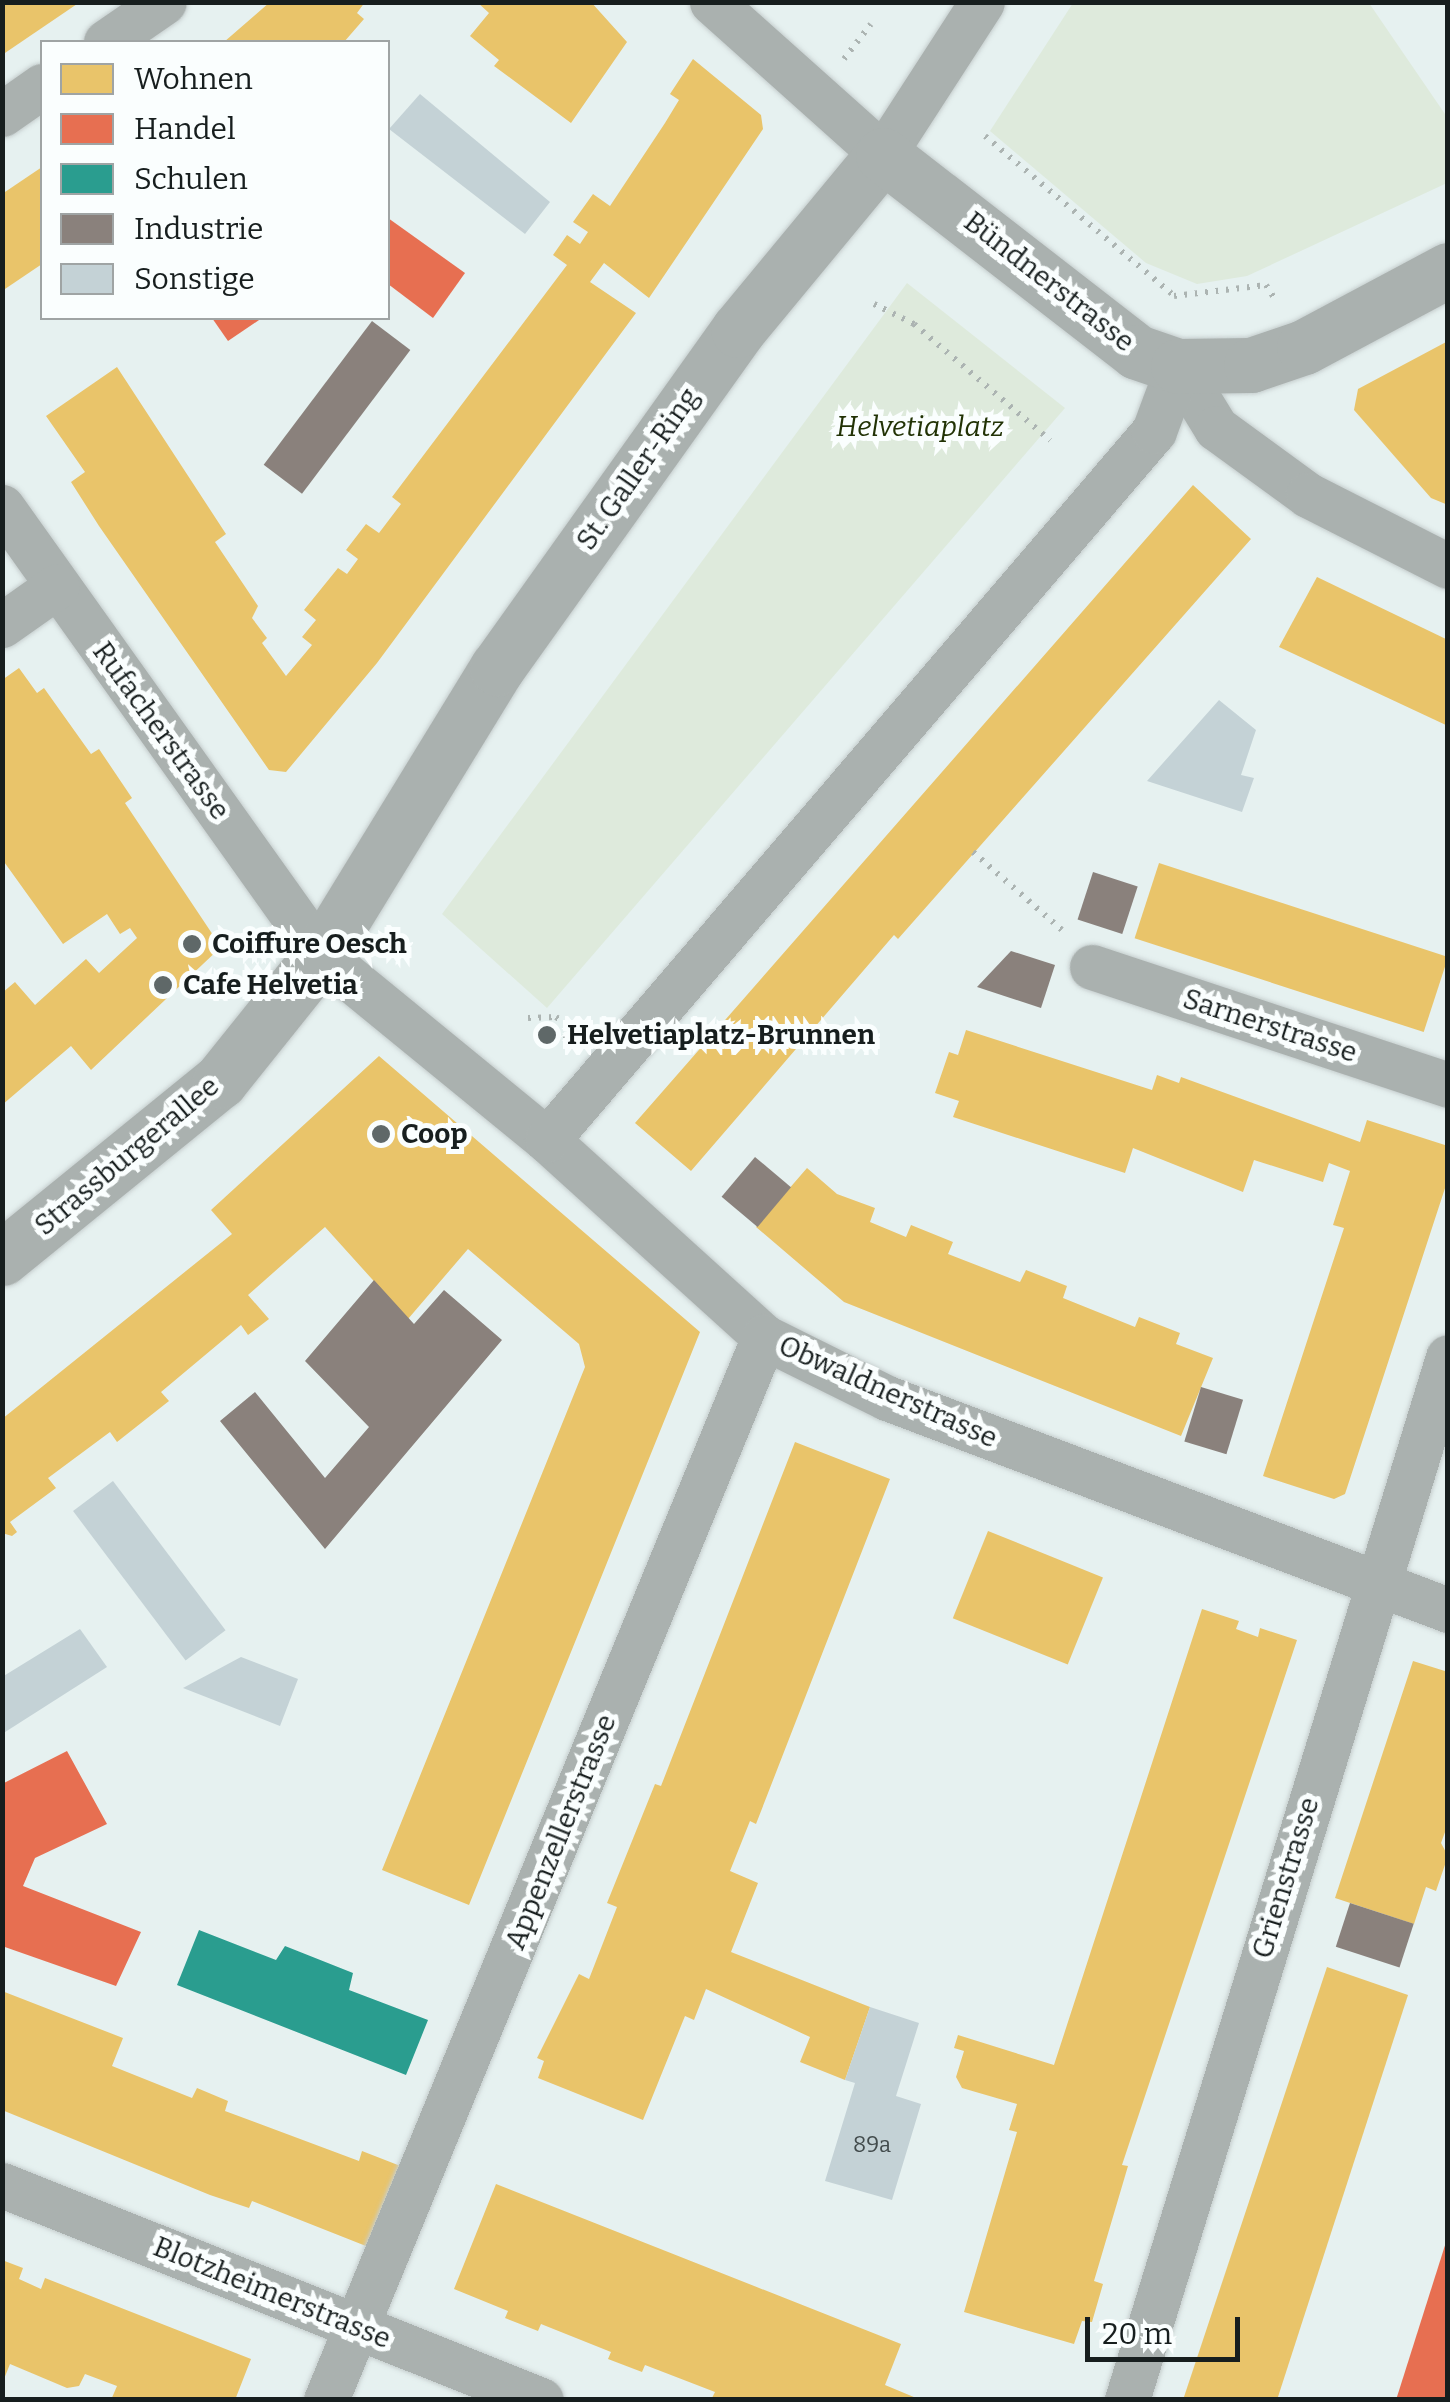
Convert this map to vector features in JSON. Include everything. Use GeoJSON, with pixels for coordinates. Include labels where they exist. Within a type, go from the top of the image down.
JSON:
{"type":"FeatureCollection","features":[{"type":"Feature","properties":{"kind":"street"},"geometry":{"type":"LineString","coordinates":[[109,40],[164,2]]}},
{"type":"Feature","properties":{"kind":"street","name":"Bündnerstrasse"},"geometry":{"type":"LineString","coordinates":[[712,2],[882,155],[1136,352],[1178,366]]}},
{"type":"Feature","properties":{"kind":"street","name":"St. Galler-Ring"},"geometry":{"type":"LineString","coordinates":[[321,955],[497,668],[738,330],[882,155],[982,2]]}},
{"type":"Feature","properties":{"kind":"street"},"geometry":{"type":"LineString","coordinates":[[2,114],[40,87]]}},
{"type":"Feature","properties":{"kind":"street"},"geometry":{"type":"LineString","coordinates":[[1178,366],[1251,364],[1304,347],[1448,270]]}},
{"type":"Feature","properties":{"kind":"street"},"geometry":{"type":"LineString","coordinates":[[1178,366],[1216,428],[1308,495],[1448,566]]}},
{"type":"Feature","properties":{"kind":"street"},"geometry":{"type":"LineString","coordinates":[[546,1140],[1154,432],[1178,366]]}},
{"type":"Feature","properties":{"kind":"street","name":"Rufacherstrasse"},"geometry":{"type":"LineString","coordinates":[[2,507],[321,955]]}},
{"type":"Feature","properties":{"kind":"street"},"geometry":{"type":"LineString","coordinates":[[2,625],[57,586]]}},
{"type":"Feature","properties":{"kind":"street","name":"Obwaldnerstrasse"},"geometry":{"type":"LineString","coordinates":[[321,955],[546,1140],[764,1336],[886,1398],[1375,1587],[1448,1610]]}},
{"type":"Feature","properties":{"kind":"street","name":"Strassburgerallee"},"geometry":{"type":"LineString","coordinates":[[2,1258],[220,1081],[321,955]]}},
{"type":"Feature","properties":{"kind":"street","name":"Sarnerstrasse"},"geometry":{"type":"LineString","coordinates":[[1092,967],[1448,1086]]}},
{"type":"Feature","properties":{"kind":"street","name":"Appenzellerstrasse"},"geometry":{"type":"LineString","coordinates":[[326,2400],[764,1336]]}},
{"type":"Feature","properties":{"kind":"street","name":"Grienstrasse"},"geometry":{"type":"LineString","coordinates":[[1127,2400],[1448,1356]]}},
{"type":"Feature","properties":{"kind":"street","name":"Blotzheimerstrasse"},"geometry":{"type":"LineString","coordinates":[[2,2185],[541,2400]]}},
{"type":"Feature","properties":{"kind":"path"},"geometry":{"type":"LineString","coordinates":[[985,136],[1174,296],[1266,285],[1304,347]]}},
{"type":"Feature","properties":{"kind":"path"},"geometry":{"type":"LineString","coordinates":[[874,304],[914,324],[1050,440]]}},
{"type":"Feature","properties":{"kind":"path"},"geometry":{"type":"LineString","coordinates":[[973,852],[1039,909]]}},
{"type":"Feature","properties":{"kind":"path"},"geometry":{"type":"LineString","coordinates":[[528,1018],[550,1012],[567,1026],[563,1050]]}},
{"type":"Feature","properties":{"kind":"green space"},"geometry":{"type":"Polygon","coordinates":[[[1073,3],[1369,3],[1447,117],[1447,183],[1247,276],[1197,284],[1146,263],[990,131],[1073,3]]]}},
{"type":"Feature","properties":{"kind":"green space","name":"Helvetiaplatz"},"geometry":{"type":"Polygon","coordinates":[[[907,283],[1065,408],[547,1008],[442,914],[907,283]]]}},
{"type":"Feature","properties":{"kind":"building: Wohnen"},"geometry":{"type":"Polygon","coordinates":[[[2,2],[80,2],[2,55],[2,2]]]}},
{"type":"Feature","properties":{"kind":"building: Wohnen"},"geometry":{"type":"Polygon","coordinates":[[[270,2],[365,2],[357,13],[364,19],[346,40],[226,40],[270,2]]]}},
{"type":"Feature","properties":{"kind":"building: Wohnen"},"geometry":{"type":"Polygon","coordinates":[[[477,2],[591,2],[627,42],[571,123],[494,66],[499,60],[470,36],[489,13],[477,2]]]}},
{"type":"Feature","properties":{"kind":"building: Wohnen"},"geometry":{"type":"Polygon","coordinates":[[[693,59],[761,115],[763,129],[649,298],[604,263],[590,282],[636,313],[377,663],[286,772],[269,770],[71,482],[85,472],[46,416],[117,367],[226,534],[215,542],[258,606],[252,618],[267,638],[262,643],[286,676],[312,645],[302,637],[316,620],[304,610],[338,568],[347,574],[358,559],[346,550],[366,524],[379,533],[401,504],[392,497],[567,265],[553,255],[567,235],[580,244],[588,232],[573,222],[593,194],[610,206],[665,123],[679,100],[670,94],[693,59]]]}},
{"type":"Feature","properties":{"kind":"building: Wohnen"},"geometry":{"type":"Polygon","coordinates":[[[40,168],[40,265],[2,291],[2,194],[40,168]]]}},
{"type":"Feature","properties":{"kind":"building: Wohnen"},"geometry":{"type":"Polygon","coordinates":[[[1448,341],[1448,505],[1431,498],[1354,410],[1358,389],[1448,341]]]}},
{"type":"Feature","properties":{"kind":"building: Wohnen"},"geometry":{"type":"Polygon","coordinates":[[[1193,485],[1251,539],[898,939],[894,935],[691,1171],[635,1123],[1193,485]]]}},
{"type":"Feature","properties":{"kind":"building: Wohnen"},"geometry":{"type":"Polygon","coordinates":[[[1317,577],[1448,640],[1448,726],[1279,647],[1317,577]]]}},
{"type":"Feature","properties":{"kind":"building: Wohnen"},"geometry":{"type":"Polygon","coordinates":[[[19,668],[37,693],[44,688],[91,754],[99,749],[132,798],[125,803],[221,947],[91,1070],[71,1046],[2,1105],[2,993],[15,982],[35,1005],[86,959],[99,973],[137,938],[130,928],[120,934],[107,914],[63,944],[2,859],[2,680],[19,668]]]}},
{"type":"Feature","properties":{"kind":"building: Wohnen"},"geometry":{"type":"Polygon","coordinates":[[[1159,863],[1448,957],[1424,1032],[1135,938],[1159,863]]]}},
{"type":"Feature","properties":{"kind":"building: Wohnen"},"geometry":{"type":"Polygon","coordinates":[[[966,1030],[1152,1090],[1157,1075],[1179,1083],[1181,1077],[1360,1142],[1367,1120],[1448,1146],[1448,1179],[1345,1494],[1334,1499],[1263,1476],[1344,1228],[1333,1225],[1350,1171],[1329,1163],[1323,1182],[1254,1160],[1243,1192],[1133,1148],[1125,1173],[953,1117],[959,1101],[935,1093],[949,1052],[958,1055],[966,1030]]]}},
{"type":"Feature","properties":{"kind":"building: Wohnen"},"geometry":{"type":"Polygon","coordinates":[[[379,1056],[700,1332],[469,1905],[382,1870],[585,1367],[579,1344],[468,1249],[408,1319],[325,1227],[248,1295],[269,1319],[248,1335],[241,1325],[161,1392],[169,1401],[117,1442],[110,1432],[48,1478],[56,1488],[10,1522],[17,1532],[12,1536],[2,1533],[2,1419],[232,1234],[211,1210],[379,1056]]]}},
{"type":"Feature","properties":{"kind":"building: Wohnen"},"geometry":{"type":"Polygon","coordinates":[[[807,1168],[837,1194],[875,1208],[870,1222],[906,1237],[911,1225],[953,1242],[948,1254],[1020,1282],[1026,1270],[1067,1286],[1063,1298],[1135,1327],[1139,1317],[1180,1333],[1176,1344],[1213,1358],[1181,1436],[844,1302],[756,1227],[807,1168]]]}},
{"type":"Feature","properties":{"kind":"building: Wohnen"},"geometry":{"type":"Polygon","coordinates":[[[795,1442],[890,1479],[756,1824],[750,1821],[730,1871],[758,1883],[731,1952],[870,2007],[845,2080],[800,2062],[810,2037],[706,1989],[694,2020],[685,2016],[643,2120],[538,2078],[544,2061],[537,2058],[579,1974],[589,1979],[617,1907],[607,1903],[655,1784],[661,1786],[795,1442]]]}},
{"type":"Feature","properties":{"kind":"building: Wohnen"},"geometry":{"type":"Polygon","coordinates":[[[988,1531],[1103,1577],[1068,1665],[953,1618],[988,1531]]]}},
{"type":"Feature","properties":{"kind":"building: Wohnen"},"geometry":{"type":"Polygon","coordinates":[[[1202,1609],[1239,1621],[1236,1629],[1258,1637],[1260,1628],[1297,1640],[1122,2165],[1128,2166],[1094,2281],[1103,2284],[1092,2322],[1082,2321],[1074,2344],[964,2312],[1017,2132],[1009,2130],[1017,2104],[962,2088],[956,2077],[964,2051],[954,2048],[958,2035],[1054,2065],[1202,1609]]]}},
{"type":"Feature","properties":{"kind":"building: Wohnen"},"geometry":{"type":"Polygon","coordinates":[[[1413,1661],[1448,1672],[1448,1824],[1441,1843],[1448,1856],[1436,1891],[1426,1887],[1414,1924],[1335,1898],[1413,1661]]]}},
{"type":"Feature","properties":{"kind":"building: Wohnen"},"geometry":{"type":"Polygon","coordinates":[[[1327,1967],[1408,1995],[1277,2400],[1183,2400],[1327,1967]]]}},
{"type":"Feature","properties":{"kind":"building: Wohnen"},"geometry":{"type":"Polygon","coordinates":[[[2,1991],[123,2038],[112,2066],[192,2098],[197,2088],[228,2101],[225,2111],[359,2161],[362,2151],[403,2167],[371,2248],[252,2201],[249,2208],[210,2195],[2,2110],[2,1991]]]}},
{"type":"Feature","properties":{"kind":"building: Wohnen"},"geometry":{"type":"Polygon","coordinates":[[[496,2184],[901,2344],[885,2385],[921,2400],[711,2400],[715,2392],[645,2365],[642,2372],[608,2359],[611,2352],[541,2324],[538,2331],[505,2318],[508,2311],[454,2289],[496,2184]]]}},
{"type":"Feature","properties":{"kind":"building: Wohnen"},"geometry":{"type":"Polygon","coordinates":[[[2,2260],[23,2268],[19,2279],[41,2289],[45,2278],[251,2359],[235,2400],[111,2400],[117,2386],[85,2374],[79,2386],[67,2388],[10,2364],[2,2384],[2,2260]]]}},
{"type":"Feature","properties":{"kind":"building: Handel"},"geometry":{"type":"Polygon","coordinates":[[[390,219],[465,273],[433,318],[390,286],[390,219]]]}},
{"type":"Feature","properties":{"kind":"building: Handel"},"geometry":{"type":"Polygon","coordinates":[[[213,320],[259,320],[228,341],[213,320]]]}},
{"type":"Feature","properties":{"kind":"building: Handel"},"geometry":{"type":"Polygon","coordinates":[[[67,1751],[107,1824],[35,1858],[23,1886],[141,1932],[116,1986],[2,1946],[2,1784],[67,1751]]]}},
{"type":"Feature","properties":{"kind":"building: Handel"},"geometry":{"type":"Polygon","coordinates":[[[1447,2239],[1448,2400],[1396,2400],[1447,2239]]]}},
{"type":"Feature","properties":{"kind":"building: Schulen"},"geometry":{"type":"Polygon","coordinates":[[[199,1930],[276,1960],[285,1946],[353,1973],[349,1990],[428,2020],[406,2075],[177,1985],[199,1930]]]}},
{"type":"Feature","properties":{"kind":"building: Industrie"},"geometry":{"type":"Polygon","coordinates":[[[372,321],[410,350],[302,494],[264,465],[372,321]]]}},
{"type":"Feature","properties":{"kind":"building: Industrie"},"geometry":{"type":"Polygon","coordinates":[[[1093,872],[1138,887],[1122,934],[1078,920],[1093,872]]]}},
{"type":"Feature","properties":{"kind":"building: Industrie"},"geometry":{"type":"Polygon","coordinates":[[[1011,951],[1055,965],[1041,1008],[977,987],[1011,951]]]}},
{"type":"Feature","properties":{"kind":"building: Industrie"},"geometry":{"type":"Polygon","coordinates":[[[755,1157],[791,1187],[758,1227],[722,1197],[755,1157]]]}},
{"type":"Feature","properties":{"kind":"building: Industrie"},"geometry":{"type":"Polygon","coordinates":[[[374,1280],[414,1324],[444,1290],[502,1340],[325,1549],[220,1421],[255,1392],[325,1478],[369,1427],[305,1361],[374,1280]]]}},
{"type":"Feature","properties":{"kind":"building: Industrie"},"geometry":{"type":"Polygon","coordinates":[[[1201,1387],[1243,1400],[1226,1454],[1184,1442],[1201,1387]]]}},
{"type":"Feature","properties":{"kind":"building: Industrie"},"geometry":{"type":"Polygon","coordinates":[[[1350,1903],[1414,1924],[1400,1967],[1336,1947],[1350,1903]]]}},
{"type":"Feature","properties":{"kind":"building: Sonstige"},"geometry":{"type":"Polygon","coordinates":[[[420,94],[550,202],[525,234],[390,128],[420,94]]]}},
{"type":"Feature","properties":{"kind":"building: Sonstige"},"geometry":{"type":"Polygon","coordinates":[[[1219,700],[1256,730],[1241,775],[1254,778],[1242,812],[1147,781],[1219,700]]]}},
{"type":"Feature","properties":{"kind":"building: Sonstige"},"geometry":{"type":"Polygon","coordinates":[[[113,1481],[226,1630],[186,1660],[73,1511],[113,1481]]]}},
{"type":"Feature","properties":{"kind":"building: Sonstige"},"geometry":{"type":"Polygon","coordinates":[[[80,1629],[107,1667],[2,1734],[2,1677],[80,1629]]]}},
{"type":"Feature","properties":{"kind":"building: Sonstige"},"geometry":{"type":"Polygon","coordinates":[[[241,1657],[298,1679],[280,1726],[183,1688],[241,1657]]]}},
{"type":"Feature","properties":{"kind":"building: Sonstige"},"geometry":{"type":"Polygon","coordinates":[[[870,2007],[919,2023],[896,2096],[921,2104],[892,2200],[825,2181],[855,2083],[845,2080],[870,2007]]]}},
{"type":"Feature","properties":{"kind":"place","name":"Coiffure Oesch"},"geometry":{"type":"Point","coordinates":[192,944]}},
{"type":"Feature","properties":{"kind":"place","name":"Cafe Helvetia"},"geometry":{"type":"Point","coordinates":[163,985]}},
{"type":"Feature","properties":{"kind":"place","name":"Helvetiaplatz-Brunnen"},"geometry":{"type":"Point","coordinates":[547,1035]}},
{"type":"Feature","properties":{"kind":"place","name":"Coop"},"geometry":{"type":"Point","coordinates":[381,1134]}}]}
